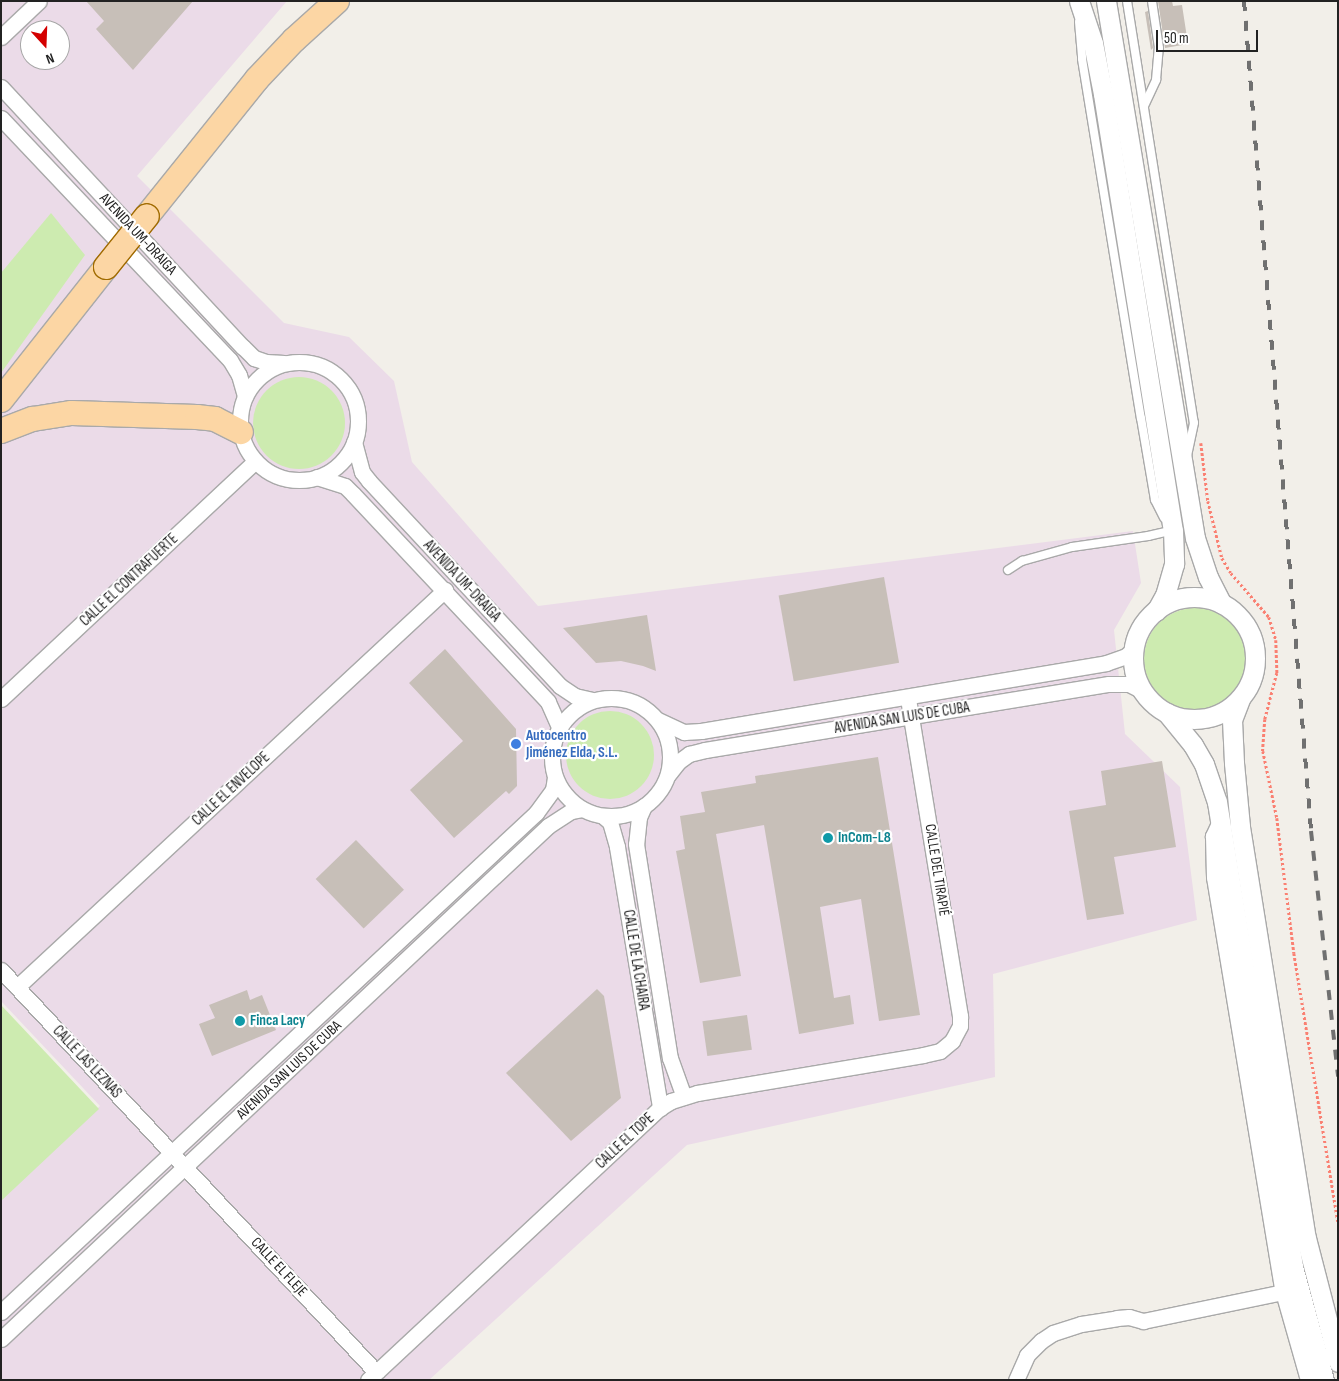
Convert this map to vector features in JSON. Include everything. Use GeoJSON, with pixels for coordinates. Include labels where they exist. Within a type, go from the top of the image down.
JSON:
{"type":"FeatureCollection","features":[{"type":"Feature","properties":{"kind":"main road"},"geometry":{"type":"LineString","coordinates":[[1,400],[257,79],[294,40],[337,1]]}},
{"type":"Feature","properties":{"kind":"main road"},"geometry":{"type":"LineString","coordinates":[[1,431],[33,419],[72,413],[198,417],[216,420],[241,432]]}},
{"type":"Feature","properties":{"kind":"street"},"geometry":{"type":"LineString","coordinates":[[1,37],[39,1]]}},
{"type":"Feature","properties":{"kind":"street"},"geometry":{"type":"LineString","coordinates":[[1106,1],[1197,546],[1208,577],[1222,604]]}},
{"type":"Feature","properties":{"kind":"street"},"geometry":{"type":"LineString","coordinates":[[1079,2],[1093,42],[1104,94],[1173,530],[1174,564],[1165,595],[1138,635],[1134,649],[1134,664],[1143,691],[1182,729],[1204,764],[1212,785],[1220,821],[1293,1267],[1324,1380]]}},
{"type":"Feature","properties":{"kind":"street","name":"AVENIDA UM-DRAIGA"},"geometry":{"type":"LineString","coordinates":[[1,87],[254,358],[266,362],[284,363]]}},
{"type":"Feature","properties":{"kind":"street","name":"AVENIDA UM-DRAIGA"},"geometry":{"type":"LineString","coordinates":[[1,118],[230,360],[239,375],[245,396]]}},
{"type":"Feature","properties":{"kind":"street"},"geometry":{"type":"LineString","coordinates":[[284,363],[316,364],[333,372],[343,381],[356,404],[358,416],[354,442],[340,464],[317,477],[300,480],[284,478],[268,471],[255,461],[248,450],[241,432],[240,414],[245,396],[263,374],[284,363]]}},
{"type":"Feature","properties":{"kind":"street","name":"AVENIDA UM-DRAIGA"},"geometry":{"type":"LineString","coordinates":[[354,442],[359,465],[369,481],[560,686],[575,696],[592,700]]}},
{"type":"Feature","properties":{"kind":"street","name":"CALLE EL CONTRAFUERTE"},"geometry":{"type":"LineString","coordinates":[[1,700],[255,461]]}},
{"type":"Feature","properties":{"kind":"street","name":"AVENIDA UM-DRAIGA"},"geometry":{"type":"LineString","coordinates":[[317,477],[345,486],[445,590],[548,702],[559,727]]}},
{"type":"Feature","properties":{"kind":"street","name":"CALLE EL ENVELOPE"},"geometry":{"type":"LineString","coordinates":[[17,988],[445,590]]}},
{"type":"Feature","properties":{"kind":"street"},"geometry":{"type":"LineString","coordinates":[[1156,611],[1171,602],[1188,598],[1205,598],[1222,604],[1240,618],[1252,639],[1255,654],[1254,671],[1249,686],[1240,699],[1232,720],[1240,827],[1306,1238],[1338,1362]]}},
{"type":"Feature","properties":{"kind":"street","name":"AVENIDA SAN LUIS DE CUBA"},"geometry":{"type":"LineString","coordinates":[[658,720],[684,732],[701,731],[1106,663],[1134,649]]}},
{"type":"Feature","properties":{"kind":"street","name":"AVENIDA SAN LUIS DE CUBA"},"geometry":{"type":"LineString","coordinates":[[668,776],[678,762],[689,754],[705,750],[1109,684],[1129,684],[1143,691]]}},
{"type":"Feature","properties":{"kind":"street"},"geometry":{"type":"LineString","coordinates":[[610,697],[628,700],[644,708],[658,720],[667,737],[671,756],[668,776],[658,793],[644,806],[624,815],[603,816],[582,809],[571,801],[555,778],[551,761],[553,744],[559,727],[573,711],[592,700],[610,697]]}},
{"type":"Feature","properties":{"kind":"street","name":"CALLE DEL TIRAPIÉ"},"geometry":{"type":"LineString","coordinates":[[908,697],[960,1016],[960,1026],[952,1041]]}},
{"type":"Feature","properties":{"kind":"street"},"geometry":{"type":"LineString","coordinates":[[1167,713],[1182,718],[1198,719],[1221,712],[1240,699]]}},
{"type":"Feature","properties":{"kind":"street","name":"AVENIDA SAN LUIS DE CUBA"},"geometry":{"type":"LineString","coordinates":[[1,1339],[179,1161],[536,813],[553,790],[555,778]]}},
{"type":"Feature","properties":{"kind":"street","name":"CALLE DE LA CHAIRA"},"geometry":{"type":"LineString","coordinates":[[644,806],[638,817],[636,844],[670,1058],[684,1097]]}},
{"type":"Feature","properties":{"kind":"street","name":"AVENIDA SAN LUIS DE CUBA"},"geometry":{"type":"LineString","coordinates":[[1,1312],[179,1161],[548,826],[571,811],[582,809]]}},
{"type":"Feature","properties":{"kind":"street","name":"CALLE DE LA CHAIRA"},"geometry":{"type":"LineString","coordinates":[[603,816],[610,822],[617,847],[660,1108]]}},
{"type":"Feature","properties":{"kind":"street"},"geometry":{"type":"LineString","coordinates":[[1220,821],[1213,836],[1214,877],[1283,1292],[1308,1380]]}},
{"type":"Feature","properties":{"kind":"street","name":"CALLE LAS LEZNAS"},"geometry":{"type":"LineString","coordinates":[[1,970],[179,1161]]}},
{"type":"Feature","properties":{"kind":"street","name":"CALLE EL TOPE"},"geometry":{"type":"LineString","coordinates":[[372,1376],[660,1108],[697,1093],[923,1055],[940,1051],[952,1041]]}},
{"type":"Feature","properties":{"kind":"street","name":"CALLE EL FLEJE"},"geometry":{"type":"LineString","coordinates":[[179,1161],[372,1376]]}},
{"type":"Feature","properties":{"kind":"street"},"geometry":{"type":"LineString","coordinates":[[1016,1380],[1028,1355],[1041,1341],[1053,1333],[1081,1324],[1117,1318],[1129,1317],[1143,1321],[1283,1292]]}},
{"type":"Feature","properties":{"kind":"lane"},"geometry":{"type":"LineString","coordinates":[[1127,1],[1194,423],[1183,471]]}},
{"type":"Feature","properties":{"kind":"lane"},"geometry":{"type":"LineString","coordinates":[[1144,106],[1156,80],[1159,48],[1152,1]]}},
{"type":"Feature","properties":{"kind":"lane"},"geometry":{"type":"LineString","coordinates":[[1008,570],[1022,561],[1072,547],[1148,536],[1173,530]]}},
{"type":"Feature","properties":{"kind":"shaded area"},"geometry":{"type":"Polygon","coordinates":[[[1,1],[287,1],[137,176],[284,323],[349,337],[394,381],[412,462],[538,606],[1133,531],[1141,583],[1114,630],[1125,734],[1180,787],[1197,920],[993,974],[995,1077],[687,1145],[429,1380],[1,1380],[1,1198],[100,1106],[1,1001],[1,1]]]}},
{"type":"Feature","properties":{"kind":"green space"},"geometry":{"type":"Polygon","coordinates":[[[51,213],[85,255],[1,373],[1,273],[51,213]]]}},
{"type":"Feature","properties":{"kind":"green space"},"geometry":{"type":"Polygon","coordinates":[[[299,377],[317,381],[331,391],[341,405],[345,423],[341,441],[331,455],[317,465],[299,469],[281,465],[267,455],[257,441],[253,423],[257,405],[267,391],[281,381],[299,377]]]}},
{"type":"Feature","properties":{"kind":"green space"},"geometry":{"type":"Polygon","coordinates":[[[1195,608],[1215,611],[1224,616],[1238,630],[1243,639],[1246,659],[1243,679],[1238,688],[1224,702],[1215,707],[1195,710],[1175,707],[1166,702],[1152,688],[1147,679],[1144,659],[1147,639],[1152,630],[1166,616],[1175,611],[1195,608]]]}},
{"type":"Feature","properties":{"kind":"green space"},"geometry":{"type":"Polygon","coordinates":[[[610,711],[627,714],[641,724],[651,738],[654,755],[651,772],[641,786],[627,796],[610,799],[593,796],[579,786],[569,772],[566,755],[569,738],[579,724],[593,714],[610,711]]]}},
{"type":"Feature","properties":{"kind":"green space"},"geometry":{"type":"Polygon","coordinates":[[[1,1005],[99,1109],[1,1201],[1,1005]]]}},
{"type":"Feature","properties":{"kind":"building"},"geometry":{"type":"Polygon","coordinates":[[[86,1],[193,1],[133,70],[96,29],[104,21],[86,1]]]}},
{"type":"Feature","properties":{"kind":"building"},"geometry":{"type":"Polygon","coordinates":[[[1158,1],[1172,1],[1173,6],[1182,5],[1188,44],[1165,48],[1158,1]]]}},
{"type":"Feature","properties":{"kind":"building"},"geometry":{"type":"Polygon","coordinates":[[[1148,11],[1153,48],[1151,50],[1145,12],[1148,11]]]}},
{"type":"Feature","properties":{"kind":"building"},"geometry":{"type":"Polygon","coordinates":[[[884,577],[899,663],[794,681],[779,596],[884,577]]]}},
{"type":"Feature","properties":{"kind":"building"},"geometry":{"type":"Polygon","coordinates":[[[647,615],[656,671],[621,661],[596,663],[563,628],[647,615]]]}},
{"type":"Feature","properties":{"kind":"building"},"geometry":{"type":"Polygon","coordinates":[[[445,649],[516,729],[517,786],[509,794],[506,791],[454,838],[410,790],[463,741],[409,683],[445,649]]]}},
{"type":"Feature","properties":{"kind":"building","name":"InCom-L8"},"geometry":{"type":"Polygon","coordinates":[[[878,757],[920,1015],[879,1021],[861,899],[820,907],[834,998],[850,995],[854,1024],[799,1034],[764,825],[716,834],[741,976],[700,983],[676,851],[685,849],[680,816],[705,812],[701,792],[756,783],[755,776],[878,757]]]}},
{"type":"Feature","properties":{"kind":"building"},"geometry":{"type":"Polygon","coordinates":[[[1162,761],[1176,847],[1114,857],[1124,914],[1087,920],[1069,811],[1106,805],[1101,771],[1162,761]]]}},
{"type":"Feature","properties":{"kind":"building"},"geometry":{"type":"Polygon","coordinates":[[[356,840],[404,890],[364,929],[316,879],[356,840]]]}},
{"type":"Feature","properties":{"kind":"building"},"geometry":{"type":"Polygon","coordinates":[[[597,989],[604,996],[621,1098],[571,1141],[506,1073],[597,989]]]}},
{"type":"Feature","properties":{"kind":"building","name":"Finca Lacy"},"geometry":{"type":"Polygon","coordinates":[[[247,990],[250,1000],[262,995],[276,1030],[212,1056],[199,1024],[215,1018],[209,1005],[247,990]]]}},
{"type":"Feature","properties":{"kind":"building"},"geometry":{"type":"Polygon","coordinates":[[[747,1015],[752,1050],[707,1056],[702,1021],[747,1015]]]}},
{"type":"Feature","properties":{"kind":"railway"},"geometry":{"type":"LineString","coordinates":[[1244,1],[1311,831],[1338,1077]]}},
{"type":"Feature","properties":{"kind":"place","name":"Autocentro Jiménez Elda, S.L."},"geometry":{"type":"Point","coordinates":[516,744]}},
{"type":"Feature","properties":{"kind":"place","name":"InCom-L8"},"geometry":{"type":"Point","coordinates":[828,838]}},
{"type":"Feature","properties":{"kind":"place","name":"Finca Lacy"},"geometry":{"type":"Point","coordinates":[240,1021]}}]}
